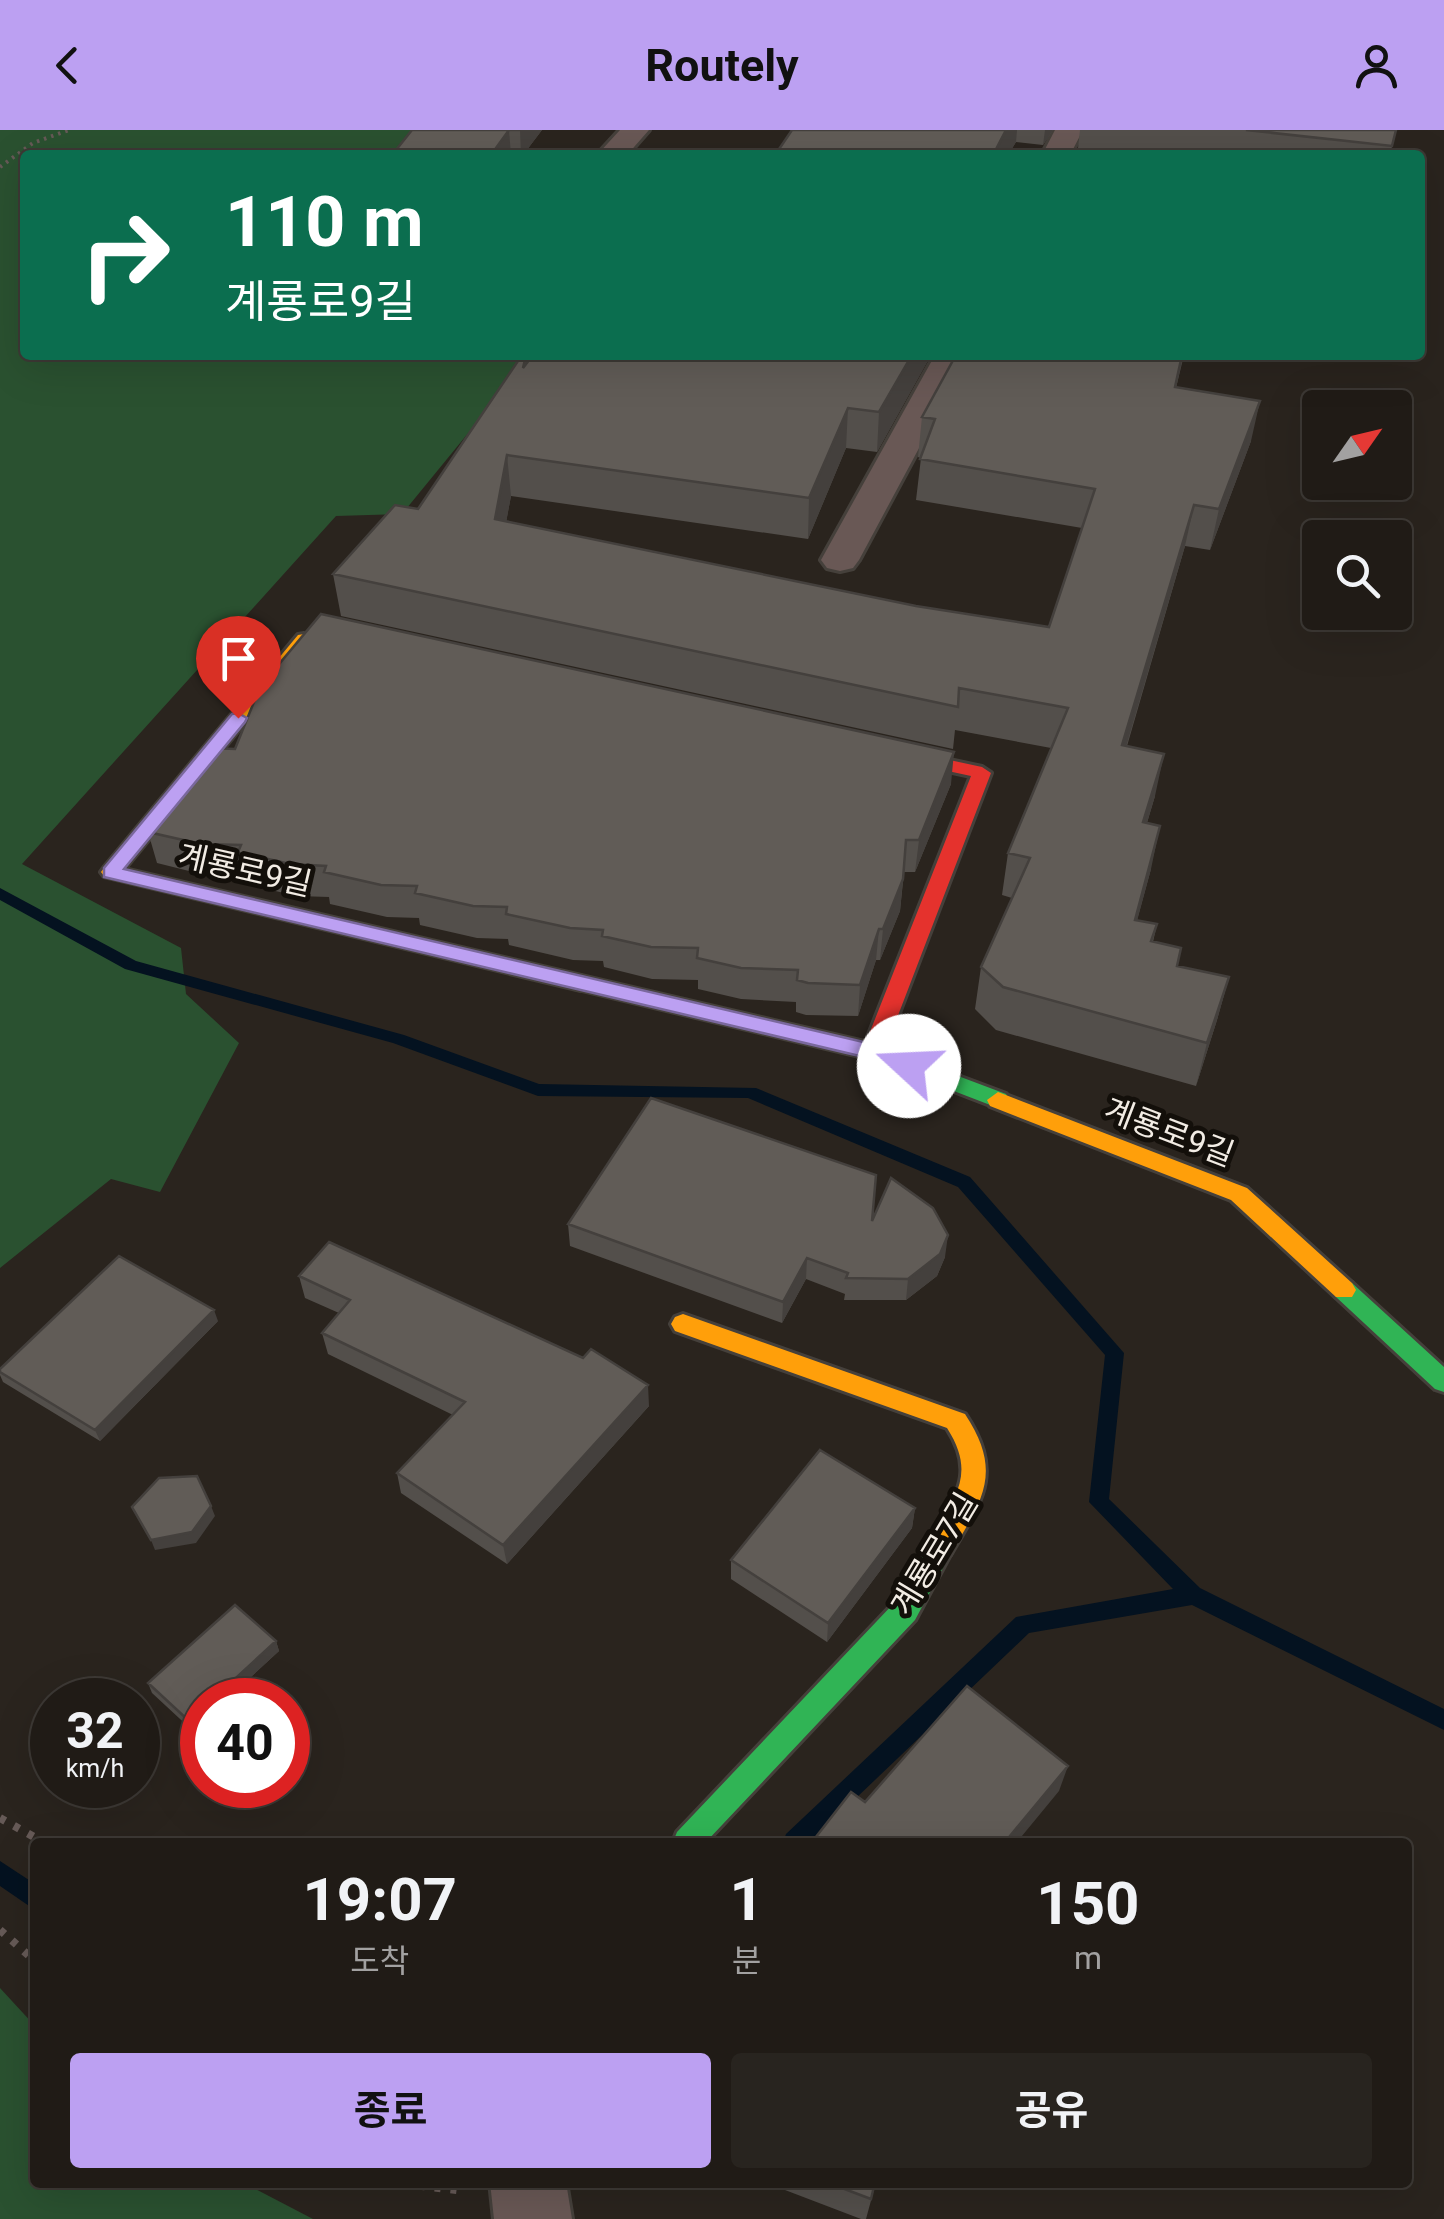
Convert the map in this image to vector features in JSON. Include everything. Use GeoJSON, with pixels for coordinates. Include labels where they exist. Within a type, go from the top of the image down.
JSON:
{"type":"FeatureCollection","features":[{"type":"Feature","properties":{"kind":"street"},"geometry":{"type":"LineString","coordinates":[[616,150],[635,130]]}},
{"type":"Feature","properties":{"kind":"street"},"geometry":{"type":"LineString","coordinates":[[840,560],[949,360]]}},
{"type":"Feature","properties":{"kind":"street","name":"계룡로9길"},"geometry":{"type":"LineString","coordinates":[[334,630],[315,626],[110,872],[872,1052],[1239,1194],[1444,1382]]}},
{"type":"Feature","properties":{"kind":"street"},"geometry":{"type":"LineString","coordinates":[[849,744],[982,774],[872,1052]]}},
{"type":"Feature","properties":{"kind":"street","name":"계룡로7길"},"geometry":{"type":"LineString","coordinates":[[682,1324],[956,1421],[971,1440],[980,1469],[974,1490],[904,1612],[692,1838]]}},
{"type":"Feature","properties":{"kind":"street"},"geometry":{"type":"LineString","coordinates":[[529,2188],[533,2219]]}},
{"type":"Feature","properties":{"kind":"path"},"geometry":{"type":"LineString","coordinates":[[23,150],[69,130]]}},
{"type":"Feature","properties":{"kind":"path"},"geometry":{"type":"LineString","coordinates":[[0,1818],[36,1838]]}},
{"type":"Feature","properties":{"kind":"path"},"geometry":{"type":"LineString","coordinates":[[0,1930],[30,1957]]}},
{"type":"Feature","properties":{"kind":"green space"},"geometry":{"type":"Polygon","coordinates":[[[0,130],[426,130],[405,150],[20,150],[20,360],[528,360],[402,514],[336,516],[22,864],[181,948],[186,994],[239,1043],[160,1192],[111,1179],[0,1268],[0,130]]]}},
{"type":"Feature","properties":{"kind":"green space"},"geometry":{"type":"Polygon","coordinates":[[[0,1988],[30,2021],[30,2188],[254,2188],[313,2219],[0,2219],[0,1988]]]}},
{"type":"Feature","properties":{"kind":"building"},"geometry":{"type":"Polygon","coordinates":[[[412,130],[509,130],[495,150],[396,150],[412,130]]]}},
{"type":"Feature","properties":{"kind":"building"},"geometry":{"type":"Polygon","coordinates":[[[792,130],[1006,130],[996,150],[778,150],[792,130]]]}},
{"type":"Feature","properties":{"kind":"building"},"geometry":{"type":"Polygon","coordinates":[[[1246,130],[1396,130],[1392,146],[1246,130]]]}},
{"type":"Feature","properties":{"kind":"building"},"geometry":{"type":"Polygon","coordinates":[[[519,360],[525,360],[523,368],[529,360],[909,360],[879,412],[848,408],[809,498],[507,455],[495,519],[916,606],[1049,627],[1095,489],[920,459],[935,419],[922,417],[953,360],[1181,360],[1175,387],[1260,401],[1219,509],[1194,505],[1122,745],[1164,754],[1143,822],[1160,826],[1135,920],[1157,924],[1151,941],[1181,948],[1177,966],[1229,977],[1207,1043],[1003,987],[981,967],[1030,858],[1008,853],[1068,708],[959,688],[958,707],[333,574],[395,505],[418,509],[519,360]]]}},
{"type":"Feature","properties":{"kind":"building"},"geometry":{"type":"Polygon","coordinates":[[[321,614],[954,752],[919,840],[906,840],[903,879],[883,929],[879,929],[860,985],[808,983],[797,980],[798,970],[741,968],[697,958],[698,948],[651,947],[602,936],[603,930],[570,928],[506,914],[507,907],[473,906],[415,893],[417,886],[381,885],[324,872],[326,866],[290,864],[238,852],[241,845],[201,844],[148,832],[158,810],[173,791],[182,792],[195,765],[209,748],[235,749],[260,687],[321,614]]]}},
{"type":"Feature","properties":{"kind":"building"},"geometry":{"type":"Polygon","coordinates":[[[651,1098],[876,1175],[872,1221],[891,1178],[933,1208],[948,1235],[940,1254],[908,1279],[846,1278],[848,1273],[807,1258],[783,1302],[568,1224],[651,1098]]]}},
{"type":"Feature","properties":{"kind":"building"},"geometry":{"type":"Polygon","coordinates":[[[329,1242],[583,1358],[591,1349],[648,1385],[503,1545],[397,1473],[465,1402],[322,1333],[350,1300],[299,1276],[329,1242]]]}},
{"type":"Feature","properties":{"kind":"building"},"geometry":{"type":"Polygon","coordinates":[[[119,1256],[214,1310],[95,1430],[0,1369],[119,1256]]]}},
{"type":"Feature","properties":{"kind":"building"},"geometry":{"type":"Polygon","coordinates":[[[820,1450],[915,1508],[828,1623],[731,1560],[820,1450]]]}},
{"type":"Feature","properties":{"kind":"building"},"geometry":{"type":"Polygon","coordinates":[[[197,1476],[211,1506],[192,1532],[151,1540],[132,1507],[159,1478],[197,1476]]]}},
{"type":"Feature","properties":{"kind":"building"},"geometry":{"type":"Polygon","coordinates":[[[235,1605],[276,1641],[236,1678],[180,1678],[180,1713],[160,1694],[160,1678],[154,1678],[235,1605]]]}},
{"type":"Feature","properties":{"kind":"building"},"geometry":{"type":"Polygon","coordinates":[[[967,1686],[1068,1766],[1008,1838],[815,1838],[851,1792],[865,1802],[967,1686]]]}},
{"type":"Feature","properties":{"kind":"building"},"geometry":{"type":"Polygon","coordinates":[[[842,2188],[874,2188],[871,2199],[842,2188]]]}},
{"type":"Feature","properties":{"kind":"waterway"},"geometry":{"type":"LineString","coordinates":[[0,893],[131,965],[398,1039],[538,1090],[750,1092],[964,1182],[1115,1353],[1099,1502],[1193,1595]]}},
{"type":"Feature","properties":{"kind":"waterway"},"geometry":{"type":"LineString","coordinates":[[798,1838],[1023,1624],[1193,1595]]}},
{"type":"Feature","properties":{"kind":"waterway"},"geometry":{"type":"LineString","coordinates":[[1193,1595],[1444,1720]]}},
{"type":"Feature","properties":{"kind":"waterway"},"geometry":{"type":"LineString","coordinates":[[0,1872],[30,1894]]}},
{"type":"Feature","properties":{"kind":"traffic: fast"},"geometry":{"type":"LineString","coordinates":[[581,983],[873,1052],[998,1100]]}},
{"type":"Feature","properties":{"kind":"traffic: fast"},"geometry":{"type":"LineString","coordinates":[[1344,1290],[1444,1382]]}},
{"type":"Feature","properties":{"kind":"traffic: fast"},"geometry":{"type":"LineString","coordinates":[[691,1838],[905,1611],[941,1547]]}},
{"type":"Feature","properties":{"kind":"traffic: slow"},"geometry":{"type":"LineString","coordinates":[[304,639],[111,872],[581,983]]}},
{"type":"Feature","properties":{"kind":"traffic: slow"},"geometry":{"type":"LineString","coordinates":[[998,1100],[1239,1194],[1344,1290]]}},
{"type":"Feature","properties":{"kind":"traffic: slow"},"geometry":{"type":"LineString","coordinates":[[683,1324],[956,1421],[968,1439],[976,1471],[968,1499],[941,1547]]}},
{"type":"Feature","properties":{"kind":"traffic: jam"},"geometry":{"type":"LineString","coordinates":[[873,1052],[982,773],[880,751]]}},
{"type":"Feature","properties":{"kind":"route"},"geometry":{"type":"LineString","coordinates":[[238,718],[110,872],[872,1052],[909,1066]]}}]}
